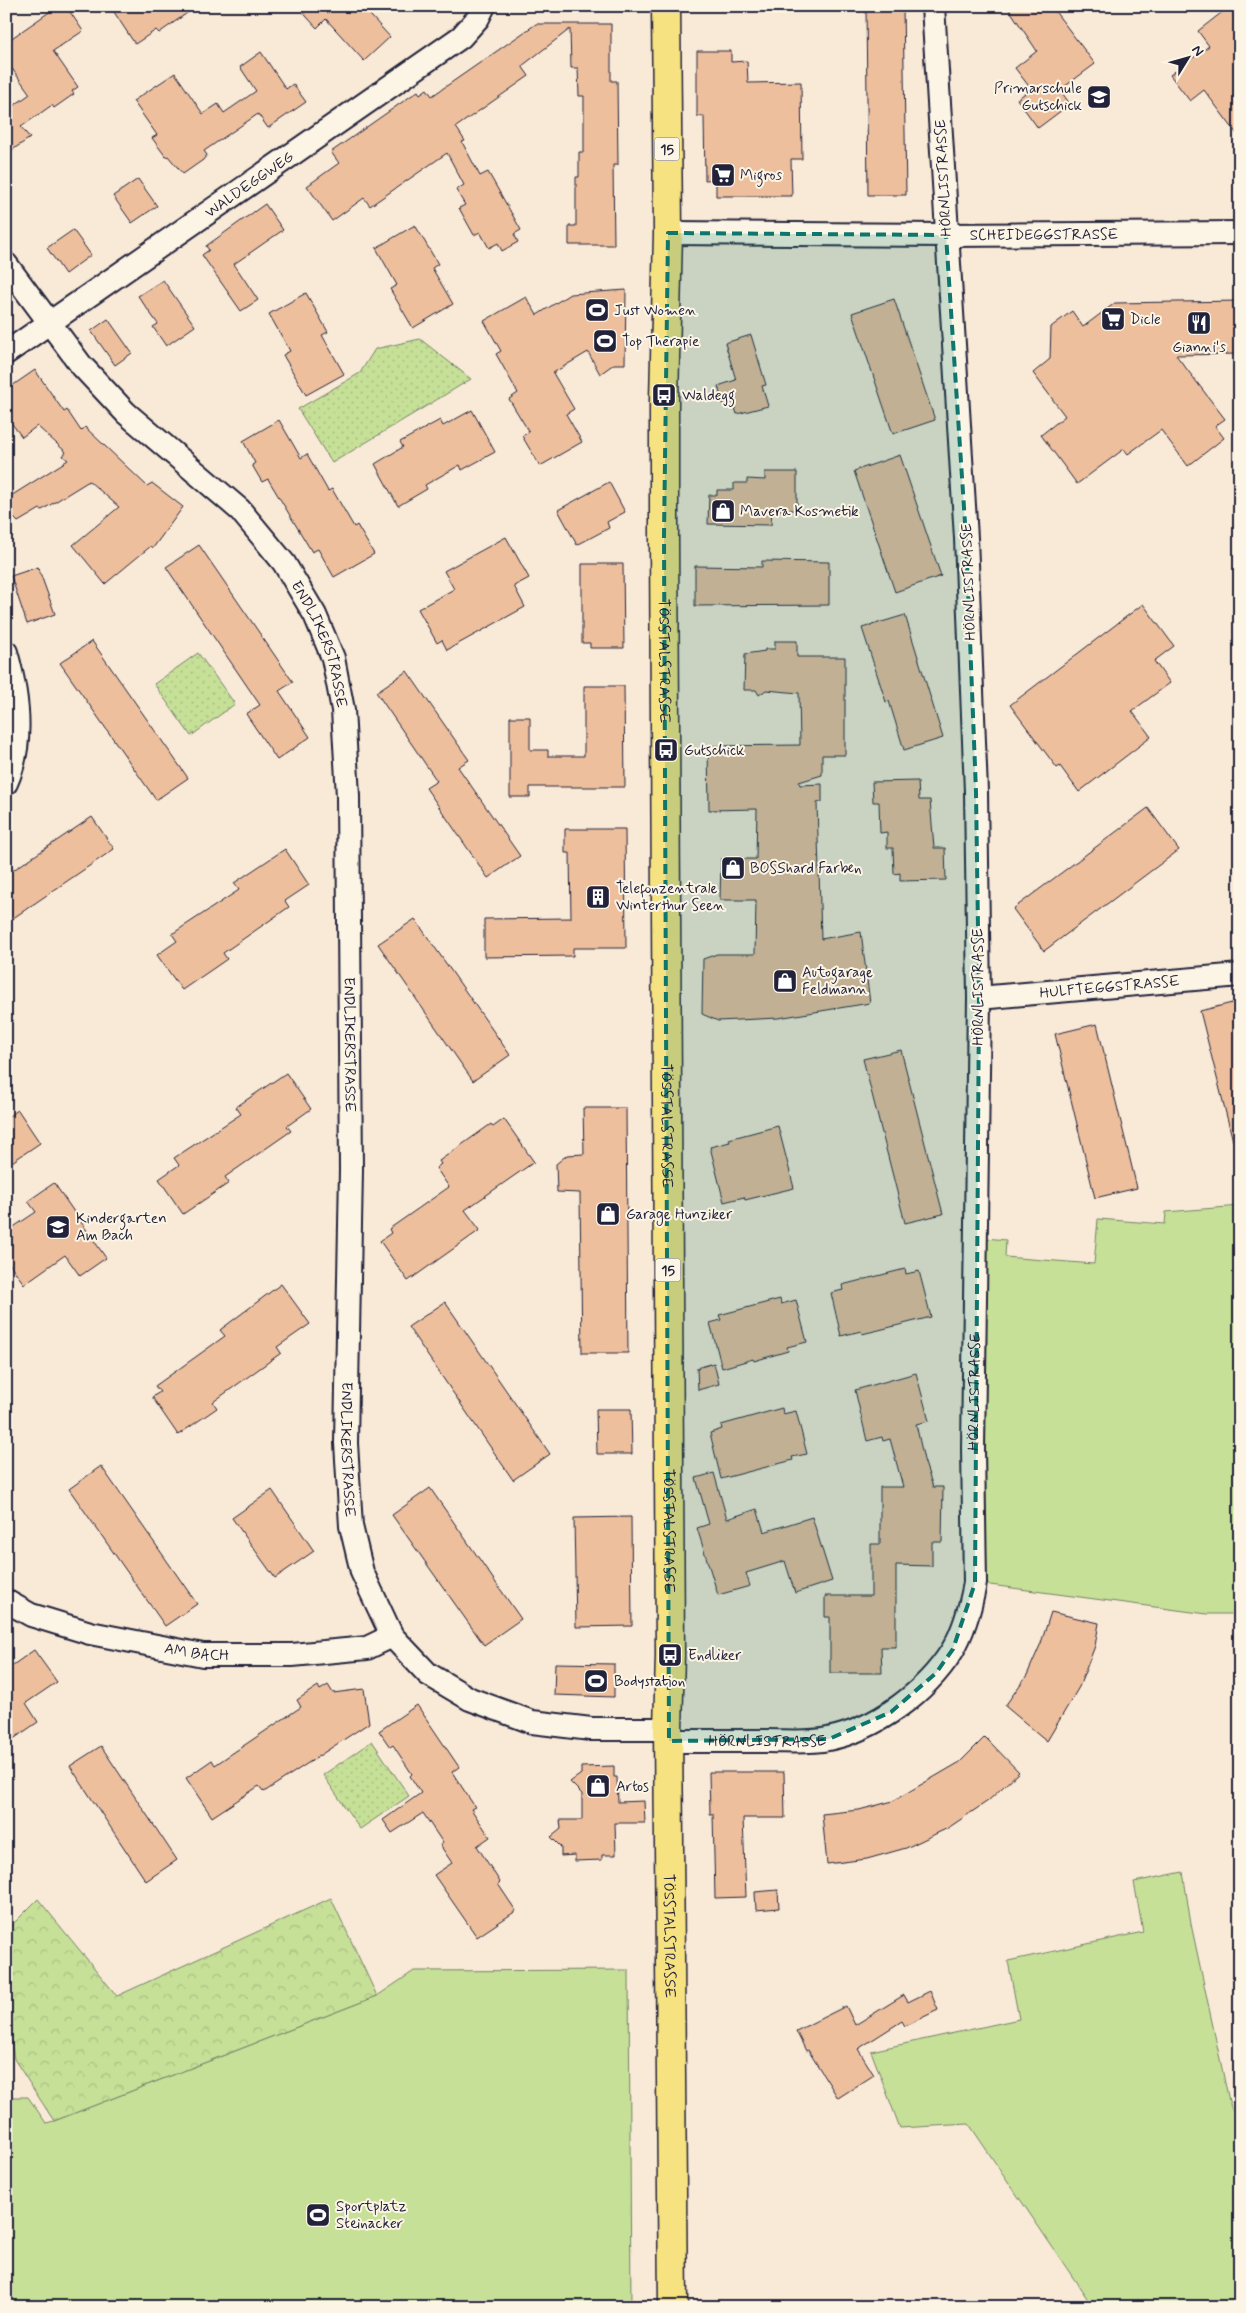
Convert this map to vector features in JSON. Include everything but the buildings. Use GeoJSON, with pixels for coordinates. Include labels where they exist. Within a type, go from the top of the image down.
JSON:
{"type":"FeatureCollection","features":[{"type":"Feature","properties":{"kind":"main road","name":"TÖSSTALSTRASSE"},"geometry":{"type":"LineString","coordinates":[[666,6],[668,233],[664,478],[673,2307]]}},
{"type":"Feature","properties":{"kind":"street","name":"WALDEGGWEG"},"geometry":{"type":"LineString","coordinates":[[6,353],[461,37],[478,18],[484,6]]}},
{"type":"Feature","properties":{"kind":"street","name":"HÖRNLISTRASSE"},"geometry":{"type":"LineString","coordinates":[[669,1735],[804,1741],[829,1739],[859,1728],[890,1712],[921,1688],[936,1673],[953,1649],[972,1600],[975,1582],[973,1449],[979,998],[975,782],[966,538],[933,6]]}},
{"type":"Feature","properties":{"kind":"street","name":"SCHEIDEGGSTRASSE"},"geometry":{"type":"LineString","coordinates":[[668,233],[946,235],[1240,233]]}},
{"type":"Feature","properties":{"kind":"street","name":"ENDLIKERSTRASSE"},"geometry":{"type":"LineString","coordinates":[[6,264],[81,365],[126,413],[240,510],[284,563],[316,615],[333,658],[343,710],[348,796],[351,1170],[346,1443],[349,1508],[362,1572],[392,1636],[428,1674],[470,1700],[532,1722],[669,1735]]}},
{"type":"Feature","properties":{"kind":"street"},"geometry":{"type":"LineString","coordinates":[[6,652],[14,681],[18,736],[6,783]]}},
{"type":"Feature","properties":{"kind":"street","name":"HULFTEGGSTRASSE"},"geometry":{"type":"LineString","coordinates":[[979,998],[1240,975]]}},
{"type":"Feature","properties":{"kind":"street","name":"AM BACH"},"geometry":{"type":"LineString","coordinates":[[6,1601],[31,1615],[90,1634],[203,1655],[292,1655],[367,1648],[392,1636]]}},
{"type":"Feature","properties":{"kind":"highlighted area"},"geometry":{"type":"Polygon","coordinates":[[[668,233],[946,235],[966,538],[976,792],[979,998],[975,1583],[953,1649],[936,1673],[891,1712],[829,1739],[669,1741],[664,536],[668,233]]]}},
{"type":"Feature","properties":{"kind":"green space"},"geometry":{"type":"Polygon","coordinates":[[[420,339],[471,379],[332,463],[298,409],[360,373],[375,349],[420,339]]]}},
{"type":"Feature","properties":{"kind":"green space"},"geometry":{"type":"Polygon","coordinates":[[[198,653],[235,704],[191,736],[154,684],[198,653]]]}},
{"type":"Feature","properties":{"kind":"green space"},"geometry":{"type":"Polygon","coordinates":[[[1240,1206],[1240,1614],[1207,1614],[975,1583],[976,1237],[1006,1240],[1005,1257],[1094,1264],[1098,1219],[1165,1224],[1166,1212],[1240,1206]]]}},
{"type":"Feature","properties":{"kind":"green space"},"geometry":{"type":"Polygon","coordinates":[[[372,1741],[409,1796],[360,1829],[323,1775],[372,1741]]]}},
{"type":"Feature","properties":{"kind":"green space"},"geometry":{"type":"Polygon","coordinates":[[[1183,1872],[1191,1924],[1229,2101],[1240,2134],[1240,2307],[1093,2307],[969,2124],[900,2128],[871,2051],[1019,2019],[1008,1961],[1143,1932],[1134,1882],[1183,1872]]]}},
{"type":"Feature","properties":{"kind":"green space"},"geometry":{"type":"Polygon","coordinates":[[[331,1898],[377,1996],[54,2121],[14,2059],[6,2015],[6,1931],[38,1899],[117,1996],[331,1898]]]}},
{"type":"Feature","properties":{"kind":"green space","name":"Sportplatz Steinacker"},"geometry":{"type":"Polygon","coordinates":[[[629,1970],[631,2306],[6,2307],[6,2097],[28,2097],[46,2123],[54,2121],[377,1996],[414,1971],[629,1970]]]}},
{"type":"Feature","properties":{"kind":"place","name":"Primarschule Gutschick"},"geometry":{"type":"Point","coordinates":[1099,97]}},
{"type":"Feature","properties":{"kind":"place","name":"Migros"},"geometry":{"type":"Point","coordinates":[723,175]}},
{"type":"Feature","properties":{"kind":"place","name":"Just Women"},"geometry":{"type":"Point","coordinates":[597,310]}},
{"type":"Feature","properties":{"kind":"place","name":"Dicle"},"geometry":{"type":"Point","coordinates":[1113,319]}},
{"type":"Feature","properties":{"kind":"place","name":"Gianni's"},"geometry":{"type":"Point","coordinates":[1199,323]}},
{"type":"Feature","properties":{"kind":"place","name":"Top Therapie"},"geometry":{"type":"Point","coordinates":[605,341]}},
{"type":"Feature","properties":{"kind":"place","name":"Waldegg"},"geometry":{"type":"Point","coordinates":[664,395]}},
{"type":"Feature","properties":{"kind":"place","name":"Mavera Kosmetik"},"geometry":{"type":"Point","coordinates":[723,511]}},
{"type":"Feature","properties":{"kind":"place","name":"Gutschick"},"geometry":{"type":"Point","coordinates":[666,750]}},
{"type":"Feature","properties":{"kind":"place","name":"BOSShard Farben"},"geometry":{"type":"Point","coordinates":[733,868]}},
{"type":"Feature","properties":{"kind":"place","name":"Telefonzentrale Winterthur Seen"},"geometry":{"type":"Point","coordinates":[598,897]}},
{"type":"Feature","properties":{"kind":"place","name":"Autogarage Feldmann"},"geometry":{"type":"Point","coordinates":[785,981]}},
{"type":"Feature","properties":{"kind":"place","name":"Garage Hunziker"},"geometry":{"type":"Point","coordinates":[608,1214]}},
{"type":"Feature","properties":{"kind":"place","name":"Kindergarten Am Bach"},"geometry":{"type":"Point","coordinates":[58,1227]}},
{"type":"Feature","properties":{"kind":"place","name":"Endliker"},"geometry":{"type":"Point","coordinates":[670,1655]}},
{"type":"Feature","properties":{"kind":"place","name":"Bodystation"},"geometry":{"type":"Point","coordinates":[596,1681]}},
{"type":"Feature","properties":{"kind":"place","name":"Artos"},"geometry":{"type":"Point","coordinates":[598,1786]}},
{"type":"Feature","properties":{"kind":"place","name":"Sportplatz Steinacker"},"geometry":{"type":"Point","coordinates":[318,2215]}}]}
